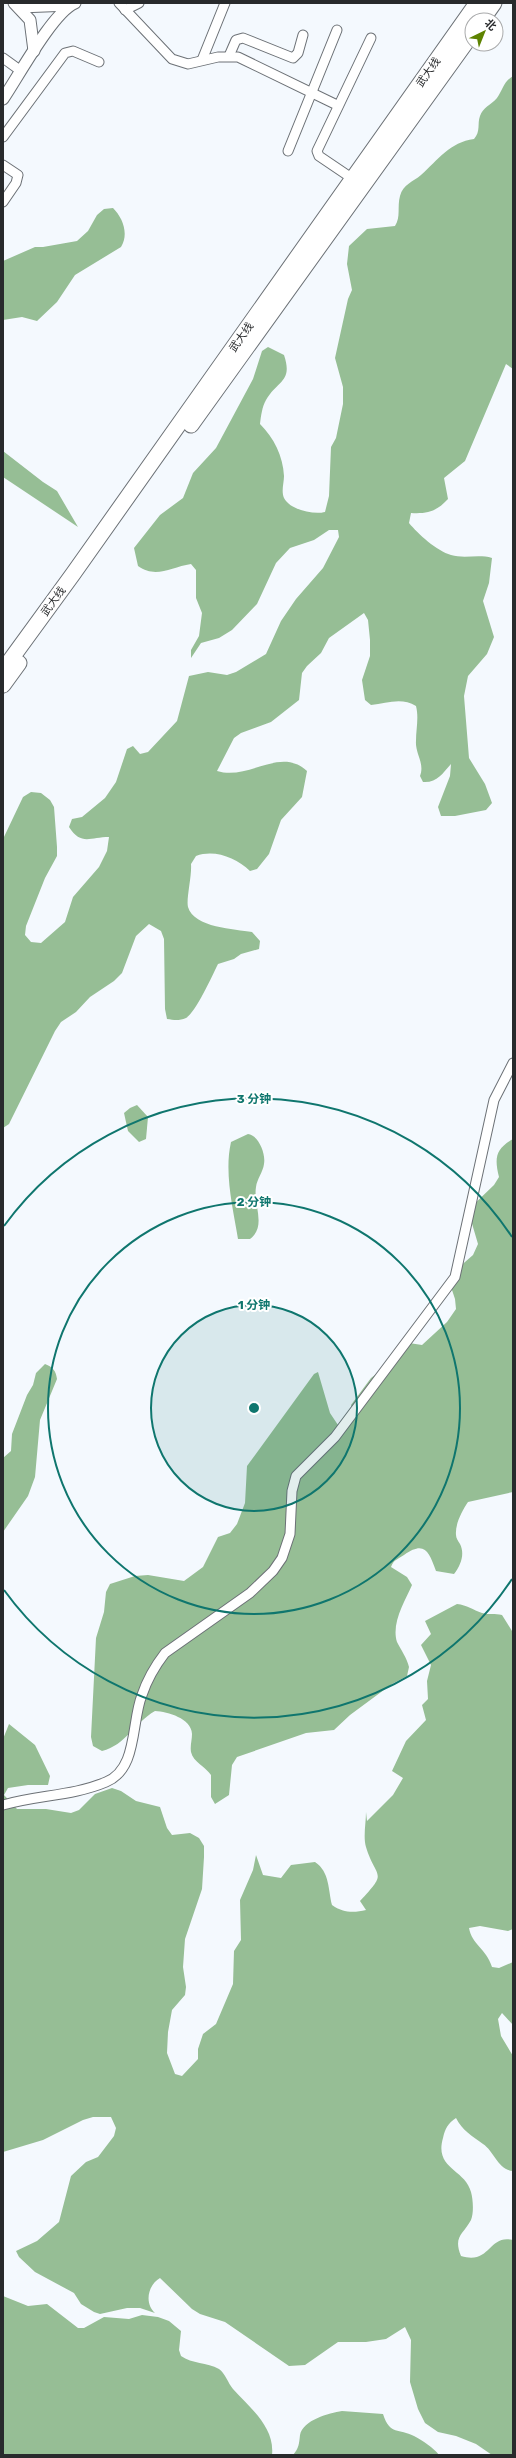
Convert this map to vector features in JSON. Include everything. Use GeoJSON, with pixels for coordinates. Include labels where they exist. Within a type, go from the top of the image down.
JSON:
{"type":"FeatureCollection","features":[{"type":"Feature","properties":{"kind":"highway","name":"武大线"},"geometry":{"type":"LineString","coordinates":[[3,670],[73,574],[477,3]]}},
{"type":"Feature","properties":{"kind":"highway"},"geometry":{"type":"LineString","coordinates":[[488,12],[494,3]]}},
{"type":"Feature","properties":{"kind":"highway","name":"武大线"},"geometry":{"type":"LineString","coordinates":[[3,685],[464,45]]}},
{"type":"Feature","properties":{"kind":"street"},"geometry":{"type":"LineString","coordinates":[[122,6],[139,3]]}},
{"type":"Feature","properties":{"kind":"street"},"geometry":{"type":"LineString","coordinates":[[202,60],[225,3]]}},
{"type":"Feature","properties":{"kind":"street"},"geometry":{"type":"LineString","coordinates":[[17,5],[72,4]]}},
{"type":"Feature","properties":{"kind":"street"},"geometry":{"type":"LineString","coordinates":[[3,99],[54,22],[72,4]]}},
{"type":"Feature","properties":{"kind":"street"},"geometry":{"type":"LineString","coordinates":[[17,5],[30,20],[34,51]]}},
{"type":"Feature","properties":{"kind":"street"},"geometry":{"type":"LineString","coordinates":[[122,6],[172,59],[188,64],[202,60],[229,56],[238,57],[337,105]]}},
{"type":"Feature","properties":{"kind":"street"},"geometry":{"type":"LineString","coordinates":[[288,151],[337,30]]}},
{"type":"Feature","properties":{"kind":"street"},"geometry":{"type":"LineString","coordinates":[[229,56],[236,40],[243,38],[293,58],[298,53],[303,35]]}},
{"type":"Feature","properties":{"kind":"street"},"geometry":{"type":"LineString","coordinates":[[353,179],[319,156],[317,151],[337,105],[371,38]]}},
{"type":"Feature","properties":{"kind":"street"},"geometry":{"type":"LineString","coordinates":[[3,137],[65,53],[73,51],[99,62]]}},
{"type":"Feature","properties":{"kind":"street"},"geometry":{"type":"LineString","coordinates":[[3,58],[21,71]]}},
{"type":"Feature","properties":{"kind":"street"},"geometry":{"type":"LineString","coordinates":[[3,165],[18,176],[16,183],[3,202]]}},
{"type":"Feature","properties":{"kind":"street"},"geometry":{"type":"LineString","coordinates":[[3,1805],[81,1790],[108,1781],[121,1771],[128,1758],[141,1697],[155,1666],[164,1653],[233,1606],[273,1571],[282,1558],[290,1534],[292,1491],[296,1476],[335,1437],[455,1277],[494,1100],[513,1063]]}},
{"type":"Feature","properties":{"kind":"green space"},"geometry":{"type":"Polygon","coordinates":[[[513,76],[513,369],[506,364],[465,461],[444,478],[448,499],[432,511],[411,513],[409,523],[428,542],[446,553],[456,556],[482,556],[492,558],[489,583],[483,601],[494,637],[487,654],[468,676],[464,696],[469,758],[485,784],[492,803],[486,810],[455,816],[441,816],[438,807],[450,776],[451,764],[436,779],[423,782],[420,776],[421,763],[416,746],[416,706],[411,703],[400,701],[371,705],[365,700],[362,680],[370,656],[370,640],[368,620],[364,613],[329,638],[321,653],[307,666],[302,673],[299,700],[271,722],[241,733],[234,738],[217,771],[229,773],[241,772],[275,763],[286,762],[297,764],[307,771],[302,797],[281,820],[269,854],[257,869],[250,871],[238,862],[218,854],[203,854],[196,856],[191,864],[188,907],[192,914],[206,923],[216,926],[252,932],[260,941],[259,949],[241,954],[234,959],[218,964],[204,993],[190,1014],[181,1020],[167,1019],[165,1009],[164,939],[161,931],[149,924],[136,936],[122,973],[114,981],[90,997],[76,1012],[61,1022],[55,1031],[9,1124],[3,1128],[3,839],[23,797],[31,792],[41,793],[50,800],[54,807],[57,856],[45,878],[26,926],[25,935],[31,942],[41,943],[65,922],[73,897],[99,867],[107,851],[109,837],[82,839],[73,833],[69,827],[72,819],[82,817],[105,798],[116,782],[127,749],[133,746],[140,754],[148,752],[177,721],[189,676],[208,672],[227,675],[236,672],[266,654],[281,621],[296,599],[323,568],[339,537],[338,530],[329,530],[314,540],[290,548],[276,563],[257,604],[232,630],[219,638],[201,643],[191,658],[191,650],[199,636],[202,613],[196,598],[196,570],[191,564],[157,572],[145,570],[138,566],[134,548],[160,515],[183,498],[193,473],[216,448],[253,379],[262,351],[268,347],[284,355],[287,371],[283,380],[266,400],[260,424],[270,435],[280,454],[284,476],[284,498],[291,506],[303,511],[315,513],[325,512],[329,496],[331,447],[336,438],[343,404],[343,387],[335,358],[348,299],[352,290],[347,264],[349,246],[367,229],[395,226],[398,219],[400,196],[403,189],[421,175],[445,152],[458,144],[474,139],[478,130],[481,113],[497,98],[505,83],[513,76]]]}},
{"type":"Feature","properties":{"kind":"green space"},"geometry":{"type":"Polygon","coordinates":[[[113,208],[120,216],[124,226],[125,237],[121,247],[75,275],[57,302],[37,321],[22,317],[3,320],[3,261],[35,247],[77,241],[88,231],[97,215],[104,209],[113,208]]]}},
{"type":"Feature","properties":{"kind":"green space"},"geometry":{"type":"Polygon","coordinates":[[[3,451],[57,491],[78,527],[3,477],[3,451]]]}},
{"type":"Feature","properties":{"kind":"green space"},"geometry":{"type":"Polygon","coordinates":[[[137,1105],[148,1117],[146,1139],[139,1142],[128,1131],[124,1113],[137,1105]]]}},
{"type":"Feature","properties":{"kind":"green space"},"geometry":{"type":"Polygon","coordinates":[[[248,1134],[252,1135],[258,1141],[264,1155],[263,1167],[256,1187],[259,1222],[255,1234],[250,1239],[238,1239],[230,1190],[228,1166],[229,1154],[231,1142],[248,1134]]]}},
{"type":"Feature","properties":{"kind":"green space"},"geometry":{"type":"Polygon","coordinates":[[[513,1139],[513,1492],[468,1502],[461,1513],[456,1531],[462,1556],[459,1567],[454,1574],[436,1571],[431,1558],[422,1548],[417,1548],[393,1562],[391,1567],[407,1577],[412,1585],[400,1612],[396,1627],[397,1642],[409,1667],[407,1676],[392,1684],[350,1715],[334,1730],[306,1733],[237,1757],[232,1765],[229,1795],[215,1804],[211,1797],[211,1775],[192,1756],[191,1728],[183,1720],[172,1714],[155,1711],[141,1721],[124,1739],[110,1748],[102,1751],[93,1746],[91,1737],[96,1638],[104,1612],[106,1592],[110,1584],[135,1576],[148,1575],[184,1581],[203,1567],[218,1537],[230,1533],[237,1524],[245,1503],[247,1466],[314,1374],[318,1372],[330,1413],[340,1428],[354,1416],[351,1405],[371,1378],[388,1365],[409,1343],[422,1345],[447,1322],[456,1309],[455,1299],[451,1287],[457,1269],[473,1255],[478,1244],[468,1210],[494,1185],[499,1177],[497,1164],[498,1154],[503,1146],[513,1139]]]}},
{"type":"Feature","properties":{"kind":"green space"},"geometry":{"type":"Polygon","coordinates":[[[45,1364],[54,1370],[57,1379],[40,1420],[35,1477],[28,1496],[3,1532],[3,1458],[11,1451],[12,1434],[27,1395],[33,1385],[36,1373],[45,1364]]]}},
{"type":"Feature","properties":{"kind":"green space"},"geometry":{"type":"Polygon","coordinates":[[[457,1604],[467,1606],[482,1613],[502,1615],[512,1631],[513,1929],[508,1931],[480,1926],[469,1928],[473,1939],[486,1955],[492,1967],[499,1968],[513,1962],[513,2025],[502,2013],[498,2019],[501,2036],[513,2056],[513,2171],[508,2170],[500,2164],[487,2147],[464,2129],[456,2118],[446,2129],[441,2148],[446,2163],[468,2184],[472,2195],[473,2214],[471,2220],[460,2236],[458,2244],[461,2256],[471,2258],[478,2256],[499,2241],[505,2239],[513,2240],[513,2455],[492,2455],[476,2444],[456,2436],[438,2432],[425,2423],[418,2409],[410,2382],[411,2340],[405,2327],[386,2339],[366,2342],[338,2342],[305,2365],[289,2366],[225,2322],[200,2314],[192,2309],[160,2278],[153,2285],[149,2294],[149,2304],[155,2313],[140,2308],[127,2308],[100,2314],[94,2312],[81,2304],[74,2293],[35,2272],[19,2257],[16,2251],[37,2241],[59,2222],[71,2176],[86,2162],[98,2157],[114,2136],[116,2128],[111,2117],[93,2117],[83,2120],[43,2140],[3,2152],[3,1739],[9,1724],[35,1745],[50,1776],[48,1785],[28,1785],[8,1788],[4,1795],[17,1809],[46,1809],[71,1813],[79,1810],[95,1794],[112,1788],[121,1791],[136,1801],[160,1807],[167,1828],[172,1835],[190,1833],[199,1838],[204,1846],[202,1889],[185,1939],[183,1967],[186,1987],[185,1995],[172,2010],[168,2032],[167,2053],[175,2074],[182,2076],[198,2059],[198,2049],[203,2034],[216,2024],[233,1984],[234,1951],[241,1940],[240,1900],[253,1870],[256,1855],[263,1875],[281,1878],[291,1865],[315,1862],[320,1866],[326,1876],[332,1905],[340,1910],[349,1912],[366,1910],[360,1901],[375,1884],[378,1875],[365,1843],[366,1812],[367,1821],[393,1795],[403,1778],[392,1771],[406,1741],[426,1720],[422,1705],[428,1699],[427,1681],[431,1665],[421,1645],[431,1634],[425,1621],[457,1604]]]}},
{"type":"Feature","properties":{"kind":"green space"},"geometry":{"type":"Polygon","coordinates":[[[3,2296],[28,2306],[47,2304],[78,2328],[84,2328],[104,2317],[129,2319],[142,2315],[158,2317],[169,2321],[181,2331],[179,2350],[181,2356],[185,2359],[210,2365],[219,2369],[233,2389],[254,2411],[270,2436],[272,2455],[3,2455],[3,2296]]]}},
{"type":"Feature","properties":{"kind":"green space"},"geometry":{"type":"Polygon","coordinates":[[[342,2411],[383,2414],[392,2429],[417,2438],[431,2447],[439,2455],[293,2455],[298,2448],[300,2435],[306,2425],[317,2418],[330,2413],[342,2411]]]}}]}
